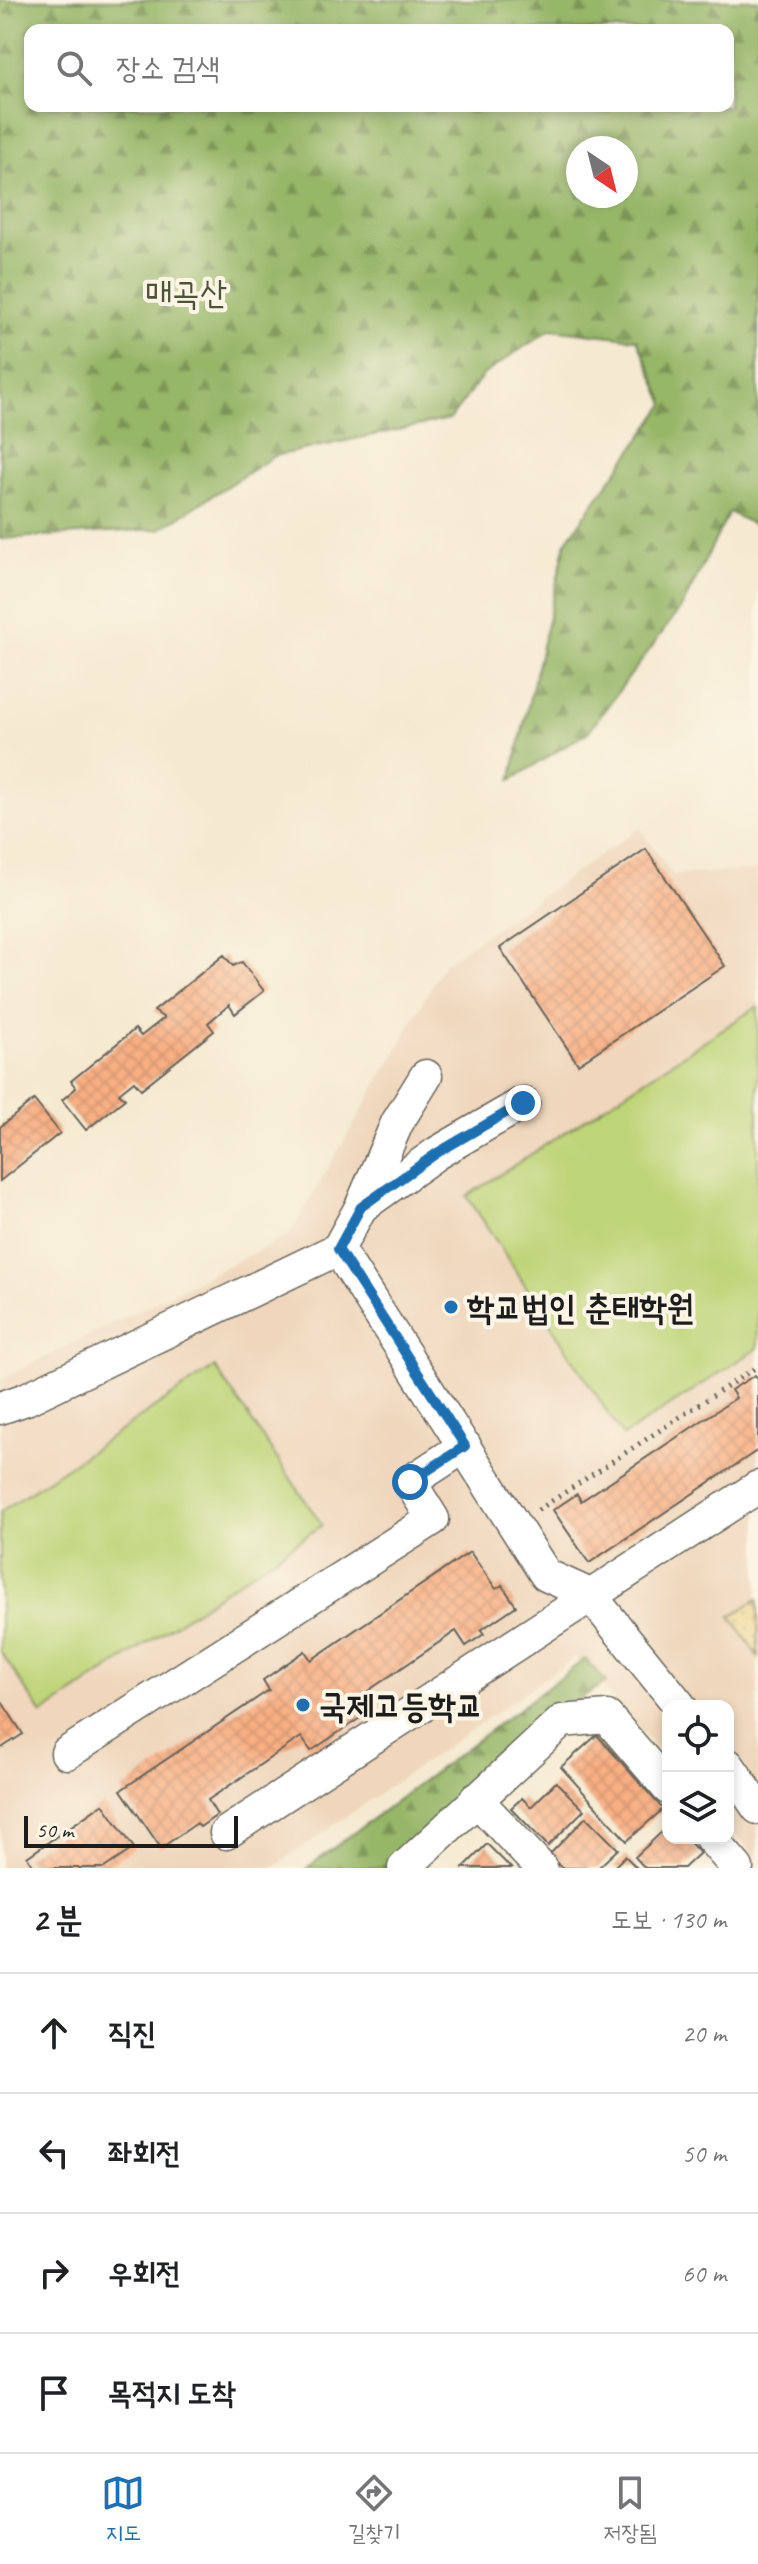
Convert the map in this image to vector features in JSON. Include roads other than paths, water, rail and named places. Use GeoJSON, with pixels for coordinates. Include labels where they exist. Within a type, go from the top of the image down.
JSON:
{"type":"FeatureCollection","features":[{"type":"Feature","properties":{"kind":"street"},"geometry":{"type":"LineString","coordinates":[[0,1408],[26,1399],[167,1333],[338,1249],[361,1207],[397,1123],[426,1076]]}},
{"type":"Feature","properties":{"kind":"street"},"geometry":{"type":"LineString","coordinates":[[361,1207],[437,1153],[523,1103]]}},
{"type":"Feature","properties":{"kind":"street"},"geometry":{"type":"LineString","coordinates":[[397,1123],[437,1153]]}},
{"type":"Feature","properties":{"kind":"street"},"geometry":{"type":"LineString","coordinates":[[338,1249],[546,1575],[590,1595],[675,1700]]}},
{"type":"Feature","properties":{"kind":"street"},"geometry":{"type":"LineString","coordinates":[[67,1753],[433,1519],[410,1482],[465,1446]]}},
{"type":"Feature","properties":{"kind":"street"},"geometry":{"type":"LineString","coordinates":[[226,1833],[758,1487]]}},
{"type":"Feature","properties":{"kind":"street"},"geometry":{"type":"LineString","coordinates":[[404,1868],[562,1721],[607,1717],[662,1781]]}},
{"type":"Feature","properties":{"kind":"street"},"geometry":{"type":"LineString","coordinates":[[733,1772],[758,1808]]}},
{"type":"Feature","properties":{"kind":"street"},"geometry":{"type":"LineString","coordinates":[[476,1799],[541,1868]]}},
{"type":"Feature","properties":{"kind":"street"},"geometry":{"type":"LineString","coordinates":[[716,1844],[737,1868]]}},
{"type":"Feature","properties":{"kind":"place","name":"학교법인 춘태학원"},"geometry":{"type":"Point","coordinates":[451,1307]}},
{"type":"Feature","properties":{"kind":"place","name":"국제고등학교"},"geometry":{"type":"Point","coordinates":[303,1705]}},
{"type":"Feature","properties":{"kind":"park label","name":"매곡산"},"geometry":{"type":"Point","coordinates":[186,292]}}]}
